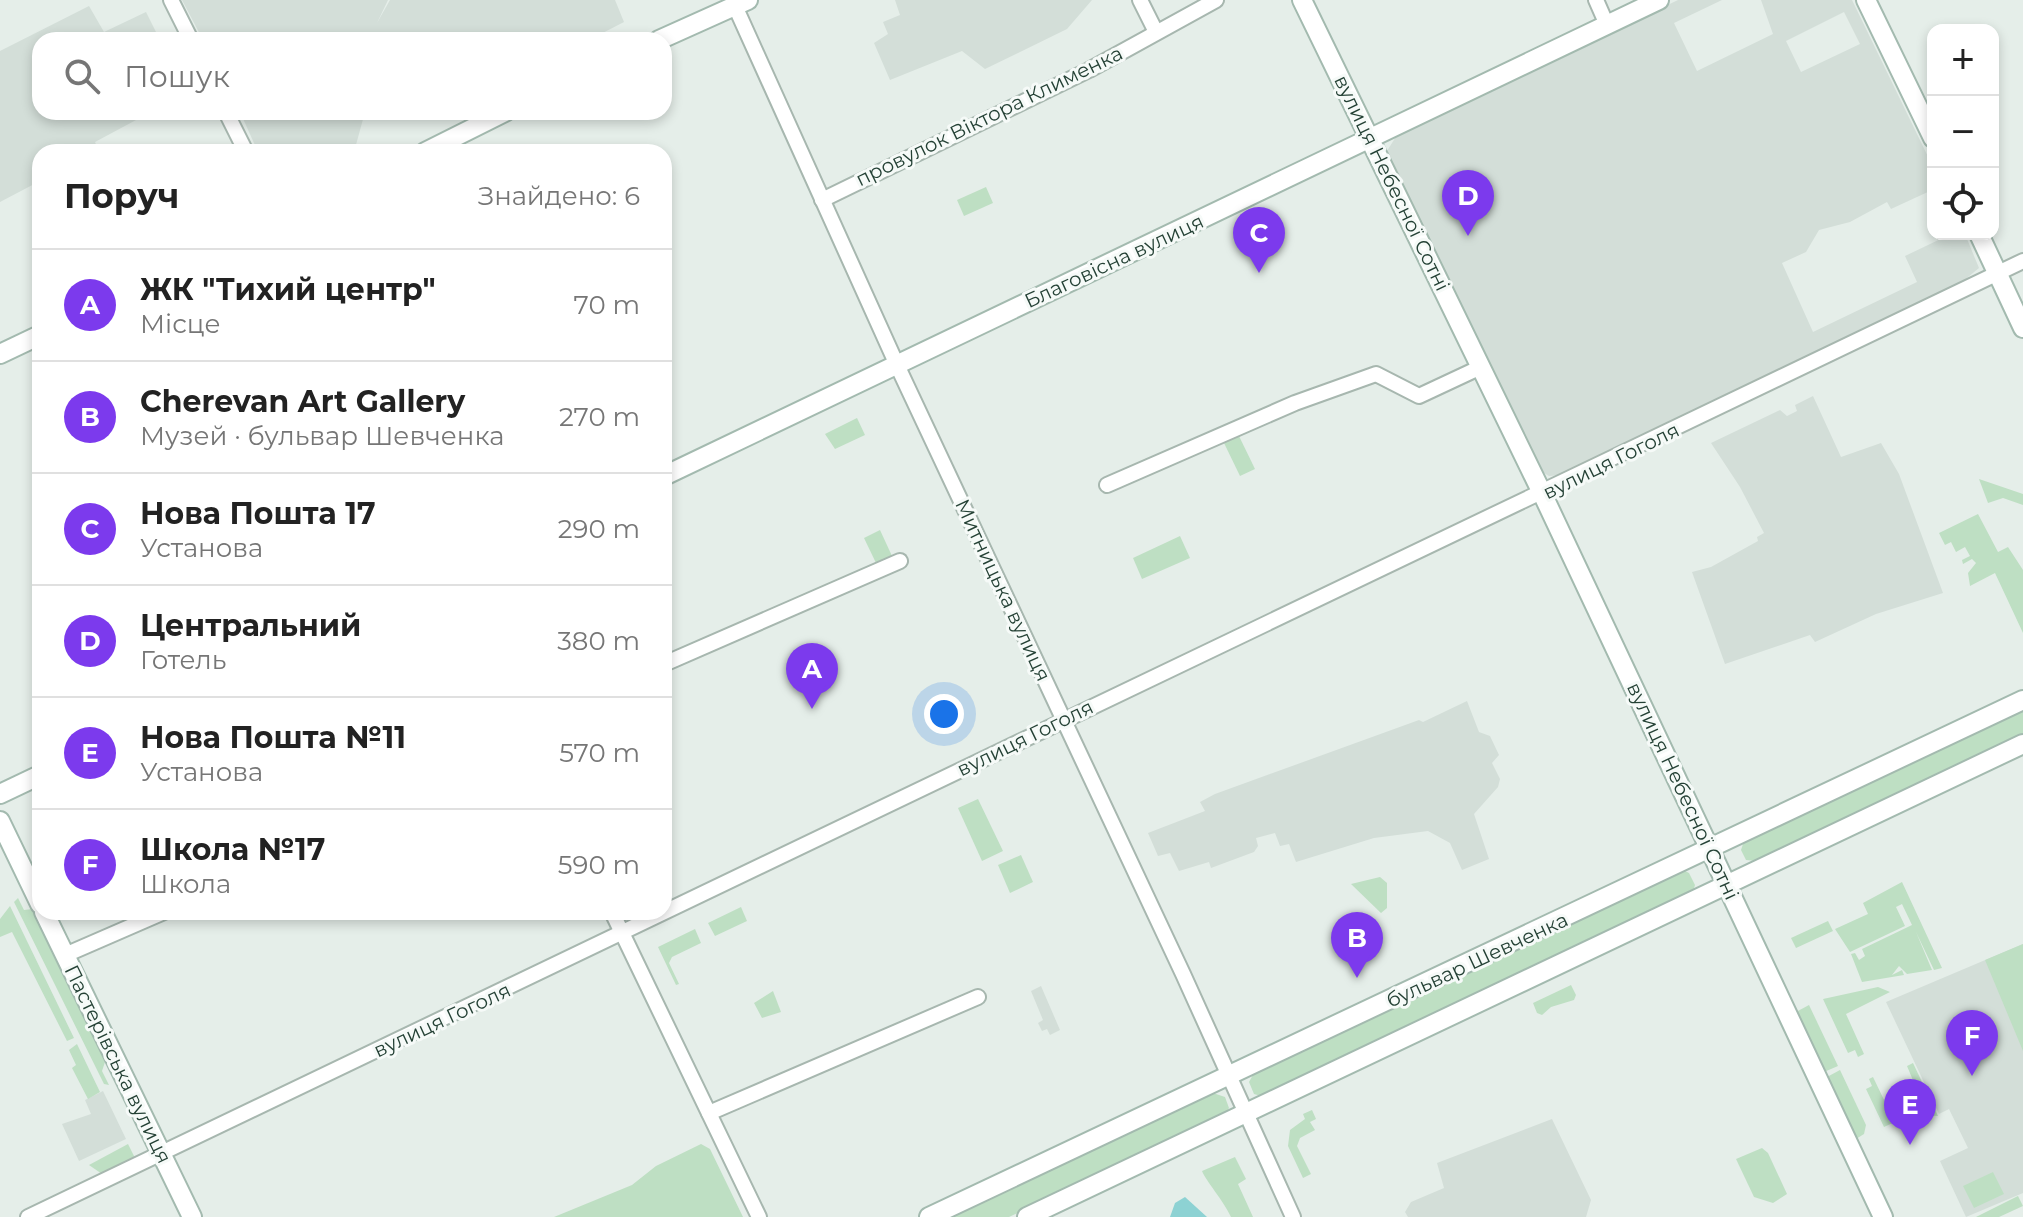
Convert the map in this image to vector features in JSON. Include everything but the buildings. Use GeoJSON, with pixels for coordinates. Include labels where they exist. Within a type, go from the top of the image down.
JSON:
{"type":"FeatureCollection","features":[{"type":"Feature","properties":{"kind":"main road","name":"вулиця Небесної Сотні"},"geometry":{"type":"LineString","coordinates":[[1302,0],[1542,493],[1883,1217]]}},
{"type":"Feature","properties":{"kind":"main road","name":"Благовісна вулиця"},"geometry":{"type":"LineString","coordinates":[[672,472],[1659,0]]}},
{"type":"Feature","properties":{"kind":"main road"},"geometry":{"type":"LineString","coordinates":[[1866,0],[1927,126]]}},
{"type":"Feature","properties":{"kind":"main road"},"geometry":{"type":"LineString","coordinates":[[672,34],[742,3]]}},
{"type":"Feature","properties":{"kind":"main road"},"geometry":{"type":"LineString","coordinates":[[441,144],[489,120]]}},
{"type":"Feature","properties":{"kind":"main road"},"geometry":{"type":"LineString","coordinates":[[1982,240],[2023,328]]}},
{"type":"Feature","properties":{"kind":"main road"},"geometry":{"type":"LineString","coordinates":[[0,354],[32,339]]}},
{"type":"Feature","properties":{"kind":"main road","name":"бульвар Шевченка"},"geometry":{"type":"LineString","coordinates":[[929,1217],[2023,700]]}},
{"type":"Feature","properties":{"kind":"main road","name":"бульвар Шевченка"},"geometry":{"type":"LineString","coordinates":[[1027,1217],[2023,744]]}},
{"type":"Feature","properties":{"kind":"main road"},"geometry":{"type":"LineString","coordinates":[[0,794],[32,779]]}},
{"type":"Feature","properties":{"kind":"main road"},"geometry":{"type":"LineString","coordinates":[[0,821],[32,887]]}},
{"type":"Feature","properties":{"kind":"main road","name":"Пастерівська вулиця"},"geometry":{"type":"LineString","coordinates":[[48,920],[192,1217]]}},
{"type":"Feature","properties":{"kind":"street"},"geometry":{"type":"LineString","coordinates":[[171,0],[187,32]]}},
{"type":"Feature","properties":{"kind":"street"},"geometry":{"type":"LineString","coordinates":[[1140,0],[1156,32]]}},
{"type":"Feature","properties":{"kind":"street","name":"провулок Віктора Клименка"},"geometry":{"type":"LineString","coordinates":[[822,200],[1089,70],[1216,0]]}},
{"type":"Feature","properties":{"kind":"street"},"geometry":{"type":"LineString","coordinates":[[1596,0],[1607,25]]}},
{"type":"Feature","properties":{"kind":"street","name":"Митницька вулиця"},"geometry":{"type":"LineString","coordinates":[[742,3],[822,200],[1293,1217]]}},
{"type":"Feature","properties":{"kind":"street"},"geometry":{"type":"LineString","coordinates":[[230,120],[242,144]]}},
{"type":"Feature","properties":{"kind":"street","name":"вулиця Гоголя"},"geometry":{"type":"LineString","coordinates":[[672,909],[2023,261]]}},
{"type":"Feature","properties":{"kind":"street"},"geometry":{"type":"LineString","coordinates":[[1107,485],[1295,403],[1376,374],[1419,396],[1481,367]]}},
{"type":"Feature","properties":{"kind":"street"},"geometry":{"type":"LineString","coordinates":[[672,661],[900,561]]}},
{"type":"Feature","properties":{"kind":"street"},"geometry":{"type":"LineString","coordinates":[[65,955],[146,920]]}},
{"type":"Feature","properties":{"kind":"street"},"geometry":{"type":"LineString","coordinates":[[616,920],[759,1217]]}},
{"type":"Feature","properties":{"kind":"street","name":"вулиця Гоголя"},"geometry":{"type":"LineString","coordinates":[[28,1217],[649,920]]}},
{"type":"Feature","properties":{"kind":"street"},"geometry":{"type":"LineString","coordinates":[[709,1113],[978,997]]}},
{"type":"Feature","properties":{"kind":"shaded area"},"geometry":{"type":"Polygon","coordinates":[[[182,0],[388,0],[377,23],[390,0],[615,0],[624,22],[605,32],[199,32],[182,0]]]}},
{"type":"Feature","properties":{"kind":"shaded area"},"geometry":{"type":"Polygon","coordinates":[[[895,0],[1092,0],[1067,29],[985,69],[962,51],[890,80],[874,43],[888,34],[883,22],[900,15],[895,0]]]}},
{"type":"Feature","properties":{"kind":"shaded area"},"geometry":{"type":"Polygon","coordinates":[[[1678,0],[1722,0],[1674,23],[1697,71],[1773,34],[1761,0],[1852,0],[1927,155],[1927,192],[1891,209],[1887,202],[1850,222],[1819,230],[1806,252],[1782,263],[1813,332],[1917,282],[1905,256],[1938,240],[1967,240],[1979,268],[1962,282],[1560,475],[1549,476],[1539,470],[1387,151],[1397,135],[1678,0]],[[1844,12],[1786,41],[1801,72],[1860,44],[1844,12]]]}},
{"type":"Feature","properties":{"kind":"shaded area"},"geometry":{"type":"Polygon","coordinates":[[[89,6],[104,32],[38,32],[89,6]]]}},
{"type":"Feature","properties":{"kind":"shaded area"},"geometry":{"type":"Polygon","coordinates":[[[146,12],[156,32],[104,32],[146,12]]]}},
{"type":"Feature","properties":{"kind":"shaded area"},"geometry":{"type":"Polygon","coordinates":[[[32,35],[32,120],[136,120],[96,144],[32,144],[32,185],[0,202],[0,51],[32,35]]]}},
{"type":"Feature","properties":{"kind":"shaded area"},"geometry":{"type":"Polygon","coordinates":[[[244,120],[363,120],[356,144],[254,144],[244,120]]]}},
{"type":"Feature","properties":{"kind":"shaded area"},"geometry":{"type":"Polygon","coordinates":[[[1813,396],[1841,457],[1881,443],[1899,474],[1943,593],[1876,614],[1815,642],[1810,635],[1725,664],[1692,572],[1711,567],[1758,541],[1757,537],[1764,533],[1740,487],[1711,443],[1780,410],[1787,416],[1797,411],[1795,405],[1813,396]]]}},
{"type":"Feature","properties":{"kind":"shaded area"},"geometry":{"type":"Polygon","coordinates":[[[1467,701],[1479,732],[1490,736],[1499,755],[1492,763],[1500,779],[1498,787],[1474,814],[1489,859],[1462,870],[1450,843],[1428,831],[1374,838],[1296,862],[1289,844],[1280,846],[1275,833],[1256,838],[1258,846],[1254,852],[1211,868],[1209,862],[1179,871],[1170,853],[1158,856],[1148,833],[1205,811],[1200,802],[1215,794],[1419,720],[1423,722],[1467,701]]]}},
{"type":"Feature","properties":{"kind":"shaded area"},"geometry":{"type":"Polygon","coordinates":[[[2023,944],[2023,1193],[1966,1217],[1940,1161],[1968,1148],[1949,1109],[1939,1114],[1886,1002],[2023,944]]]}},
{"type":"Feature","properties":{"kind":"shaded area"},"geometry":{"type":"Polygon","coordinates":[[[1041,986],[1060,1030],[1050,1035],[1047,1029],[1042,1031],[1038,1023],[1043,1020],[1031,991],[1041,986]]]}},
{"type":"Feature","properties":{"kind":"shaded area"},"geometry":{"type":"Polygon","coordinates":[[[103,1091],[126,1139],[79,1161],[62,1124],[91,1114],[85,1100],[103,1091]]]}},
{"type":"Feature","properties":{"kind":"shaded area"},"geometry":{"type":"Polygon","coordinates":[[[1552,1119],[1591,1200],[1586,1217],[1408,1217],[1405,1212],[1411,1202],[1444,1188],[1437,1163],[1552,1119]]]}},
{"type":"Feature","properties":{"kind":"green space"},"geometry":{"type":"Polygon","coordinates":[[[986,187],[993,203],[964,216],[957,200],[986,187]]]}},
{"type":"Feature","properties":{"kind":"green space"},"geometry":{"type":"Polygon","coordinates":[[[857,418],[865,435],[835,449],[825,434],[857,418]]]}},
{"type":"Feature","properties":{"kind":"green space"},"geometry":{"type":"Polygon","coordinates":[[[1238,434],[1255,469],[1240,476],[1224,443],[1238,434]]]}},
{"type":"Feature","properties":{"kind":"green space"},"geometry":{"type":"Polygon","coordinates":[[[1979,479],[2023,494],[2023,505],[2003,498],[1988,503],[1979,479]]]}},
{"type":"Feature","properties":{"kind":"green space"},"geometry":{"type":"Polygon","coordinates":[[[1978,514],[1998,552],[2008,547],[2023,570],[2023,633],[1995,573],[1970,586],[1968,573],[1976,563],[1972,559],[1963,564],[1962,560],[1970,556],[1965,547],[1956,552],[1951,542],[1945,545],[1939,533],[1978,514]]]}},
{"type":"Feature","properties":{"kind":"green space"},"geometry":{"type":"Polygon","coordinates":[[[880,530],[892,556],[876,563],[864,538],[880,530]]]}},
{"type":"Feature","properties":{"kind":"green space"},"geometry":{"type":"Polygon","coordinates":[[[1180,536],[1190,558],[1142,579],[1133,558],[1180,536]]]}},
{"type":"Feature","properties":{"kind":"green space"},"geometry":{"type":"Polygon","coordinates":[[[2023,708],[2023,736],[1756,861],[1746,860],[1741,850],[1744,841],[2023,708]]]}},
{"type":"Feature","properties":{"kind":"green space"},"geometry":{"type":"Polygon","coordinates":[[[978,799],[1003,851],[982,861],[958,808],[978,799]]]}},
{"type":"Feature","properties":{"kind":"green space"},"geometry":{"type":"Polygon","coordinates":[[[1021,855],[1033,882],[1010,893],[998,865],[1021,855]]]}},
{"type":"Feature","properties":{"kind":"green space"},"geometry":{"type":"Polygon","coordinates":[[[1683,870],[1689,873],[1695,885],[1693,892],[1261,1096],[1254,1094],[1249,1082],[1254,1073],[1683,870]]]}},
{"type":"Feature","properties":{"kind":"green space"},"geometry":{"type":"Polygon","coordinates":[[[1380,877],[1387,883],[1387,908],[1381,913],[1351,884],[1380,877]]]}},
{"type":"Feature","properties":{"kind":"green space"},"geometry":{"type":"Polygon","coordinates":[[[1902,882],[1942,968],[1934,970],[1916,932],[1932,970],[1907,974],[1899,966],[1892,975],[1902,970],[1904,975],[1862,982],[1851,954],[1855,953],[1859,960],[1865,956],[1862,949],[1912,925],[1902,904],[1896,907],[1905,926],[1850,952],[1835,929],[1868,914],[1863,903],[1902,882]]]}},
{"type":"Feature","properties":{"kind":"green space"},"geometry":{"type":"Polygon","coordinates":[[[18,898],[24,910],[32,909],[32,920],[38,920],[106,1059],[102,1071],[109,1085],[104,1084],[14,902],[18,898]]]}},
{"type":"Feature","properties":{"kind":"green space"},"geometry":{"type":"Polygon","coordinates":[[[10,906],[74,1038],[67,1041],[12,932],[0,937],[0,919],[10,906]]]}},
{"type":"Feature","properties":{"kind":"green space"},"geometry":{"type":"Polygon","coordinates":[[[741,907],[747,921],[715,936],[708,923],[741,907]]]}},
{"type":"Feature","properties":{"kind":"green space"},"geometry":{"type":"Polygon","coordinates":[[[1828,921],[1833,931],[1796,948],[1791,938],[1828,921]]]}},
{"type":"Feature","properties":{"kind":"green space"},"geometry":{"type":"Polygon","coordinates":[[[695,929],[701,943],[672,957],[669,963],[679,984],[676,985],[658,947],[695,929]]]}},
{"type":"Feature","properties":{"kind":"green space"},"geometry":{"type":"Polygon","coordinates":[[[2023,944],[2023,1051],[1985,960],[2023,944]]]}},
{"type":"Feature","properties":{"kind":"green space"},"geometry":{"type":"Polygon","coordinates":[[[1571,985],[1576,995],[1574,1000],[1551,1007],[1542,1015],[1537,1013],[1533,1003],[1571,985]]]}},
{"type":"Feature","properties":{"kind":"green space"},"geometry":{"type":"Polygon","coordinates":[[[1878,987],[1890,992],[1846,1014],[1864,1054],[1858,1057],[1855,1050],[1848,1053],[1823,999],[1878,987]]]}},
{"type":"Feature","properties":{"kind":"green space"},"geometry":{"type":"Polygon","coordinates":[[[773,991],[781,1012],[762,1018],[754,1003],[773,991]]]}},
{"type":"Feature","properties":{"kind":"green space"},"geometry":{"type":"Polygon","coordinates":[[[1809,1005],[1838,1066],[1824,1072],[1796,1012],[1809,1005]]]}},
{"type":"Feature","properties":{"kind":"green space"},"geometry":{"type":"Polygon","coordinates":[[[77,1044],[100,1092],[88,1099],[72,1068],[76,1065],[69,1050],[77,1044]]]}},
{"type":"Feature","properties":{"kind":"green space"},"geometry":{"type":"Polygon","coordinates":[[[1913,1063],[1938,1116],[1920,1115],[1910,1094],[1917,1090],[1907,1066],[1913,1063]]]}},
{"type":"Feature","properties":{"kind":"green space"},"geometry":{"type":"Polygon","coordinates":[[[1840,1070],[1866,1125],[1864,1134],[1856,1139],[1827,1077],[1840,1070]]]}},
{"type":"Feature","properties":{"kind":"green space"},"geometry":{"type":"Polygon","coordinates":[[[1873,1077],[1886,1104],[1906,1096],[1914,1113],[1884,1127],[1866,1089],[1872,1086],[1869,1079],[1873,1077]]]}},
{"type":"Feature","properties":{"kind":"green space"},"geometry":{"type":"Polygon","coordinates":[[[1213,1093],[1225,1097],[1229,1108],[1224,1116],[1009,1217],[948,1217],[1213,1093]]]}},
{"type":"Feature","properties":{"kind":"green space"},"geometry":{"type":"Polygon","coordinates":[[[1312,1110],[1316,1119],[1310,1122],[1315,1130],[1300,1138],[1297,1146],[1311,1174],[1303,1178],[1288,1146],[1290,1130],[1305,1119],[1303,1114],[1312,1110]]]}},
{"type":"Feature","properties":{"kind":"green space"},"geometry":{"type":"Polygon","coordinates":[[[128,1144],[135,1158],[102,1174],[89,1165],[128,1144]]]}},
{"type":"Feature","properties":{"kind":"green space"},"geometry":{"type":"Polygon","coordinates":[[[701,1144],[710,1149],[743,1217],[554,1217],[632,1185],[656,1166],[701,1144]]]}},
{"type":"Feature","properties":{"kind":"green space"},"geometry":{"type":"Polygon","coordinates":[[[1762,1148],[1768,1153],[1787,1194],[1773,1203],[1754,1197],[1736,1159],[1762,1148]]]}},
{"type":"Feature","properties":{"kind":"green space"},"geometry":{"type":"Polygon","coordinates":[[[1235,1157],[1246,1179],[1238,1184],[1253,1217],[1231,1217],[1202,1171],[1235,1157]]]}},
{"type":"Feature","properties":{"kind":"green space"},"geometry":{"type":"Polygon","coordinates":[[[1993,1172],[2004,1194],[1974,1208],[1963,1186],[1993,1172]]]}},
{"type":"Feature","properties":{"kind":"green space"},"geometry":{"type":"Polygon","coordinates":[[[2018,1196],[2023,1206],[1999,1217],[1976,1217],[2018,1196]]]}},
{"type":"Feature","properties":{"kind":"water"},"geometry":{"type":"Polygon","coordinates":[[[1185,1197],[1207,1217],[1170,1217],[1175,1203],[1185,1197]]]}},
{"type":"Feature","properties":{"kind":"place","name":"Центральний"},"geometry":{"type":"Point","coordinates":[1468,236]}},
{"type":"Feature","properties":{"kind":"place","name":"Нова Пошта 17"},"geometry":{"type":"Point","coordinates":[1259,273]}},
{"type":"Feature","properties":{"kind":"place","name":"ЖК \"Тихий центр\""},"geometry":{"type":"Point","coordinates":[812,709]}},
{"type":"Feature","properties":{"kind":"place","name":"Cherevan Art Gallery"},"geometry":{"type":"Point","coordinates":[1357,978]}},
{"type":"Feature","properties":{"kind":"place","name":"Школа №17"},"geometry":{"type":"Point","coordinates":[1972,1076]}},
{"type":"Feature","properties":{"kind":"place","name":"Нова Пошта №11"},"geometry":{"type":"Point","coordinates":[1910,1145]}}]}
